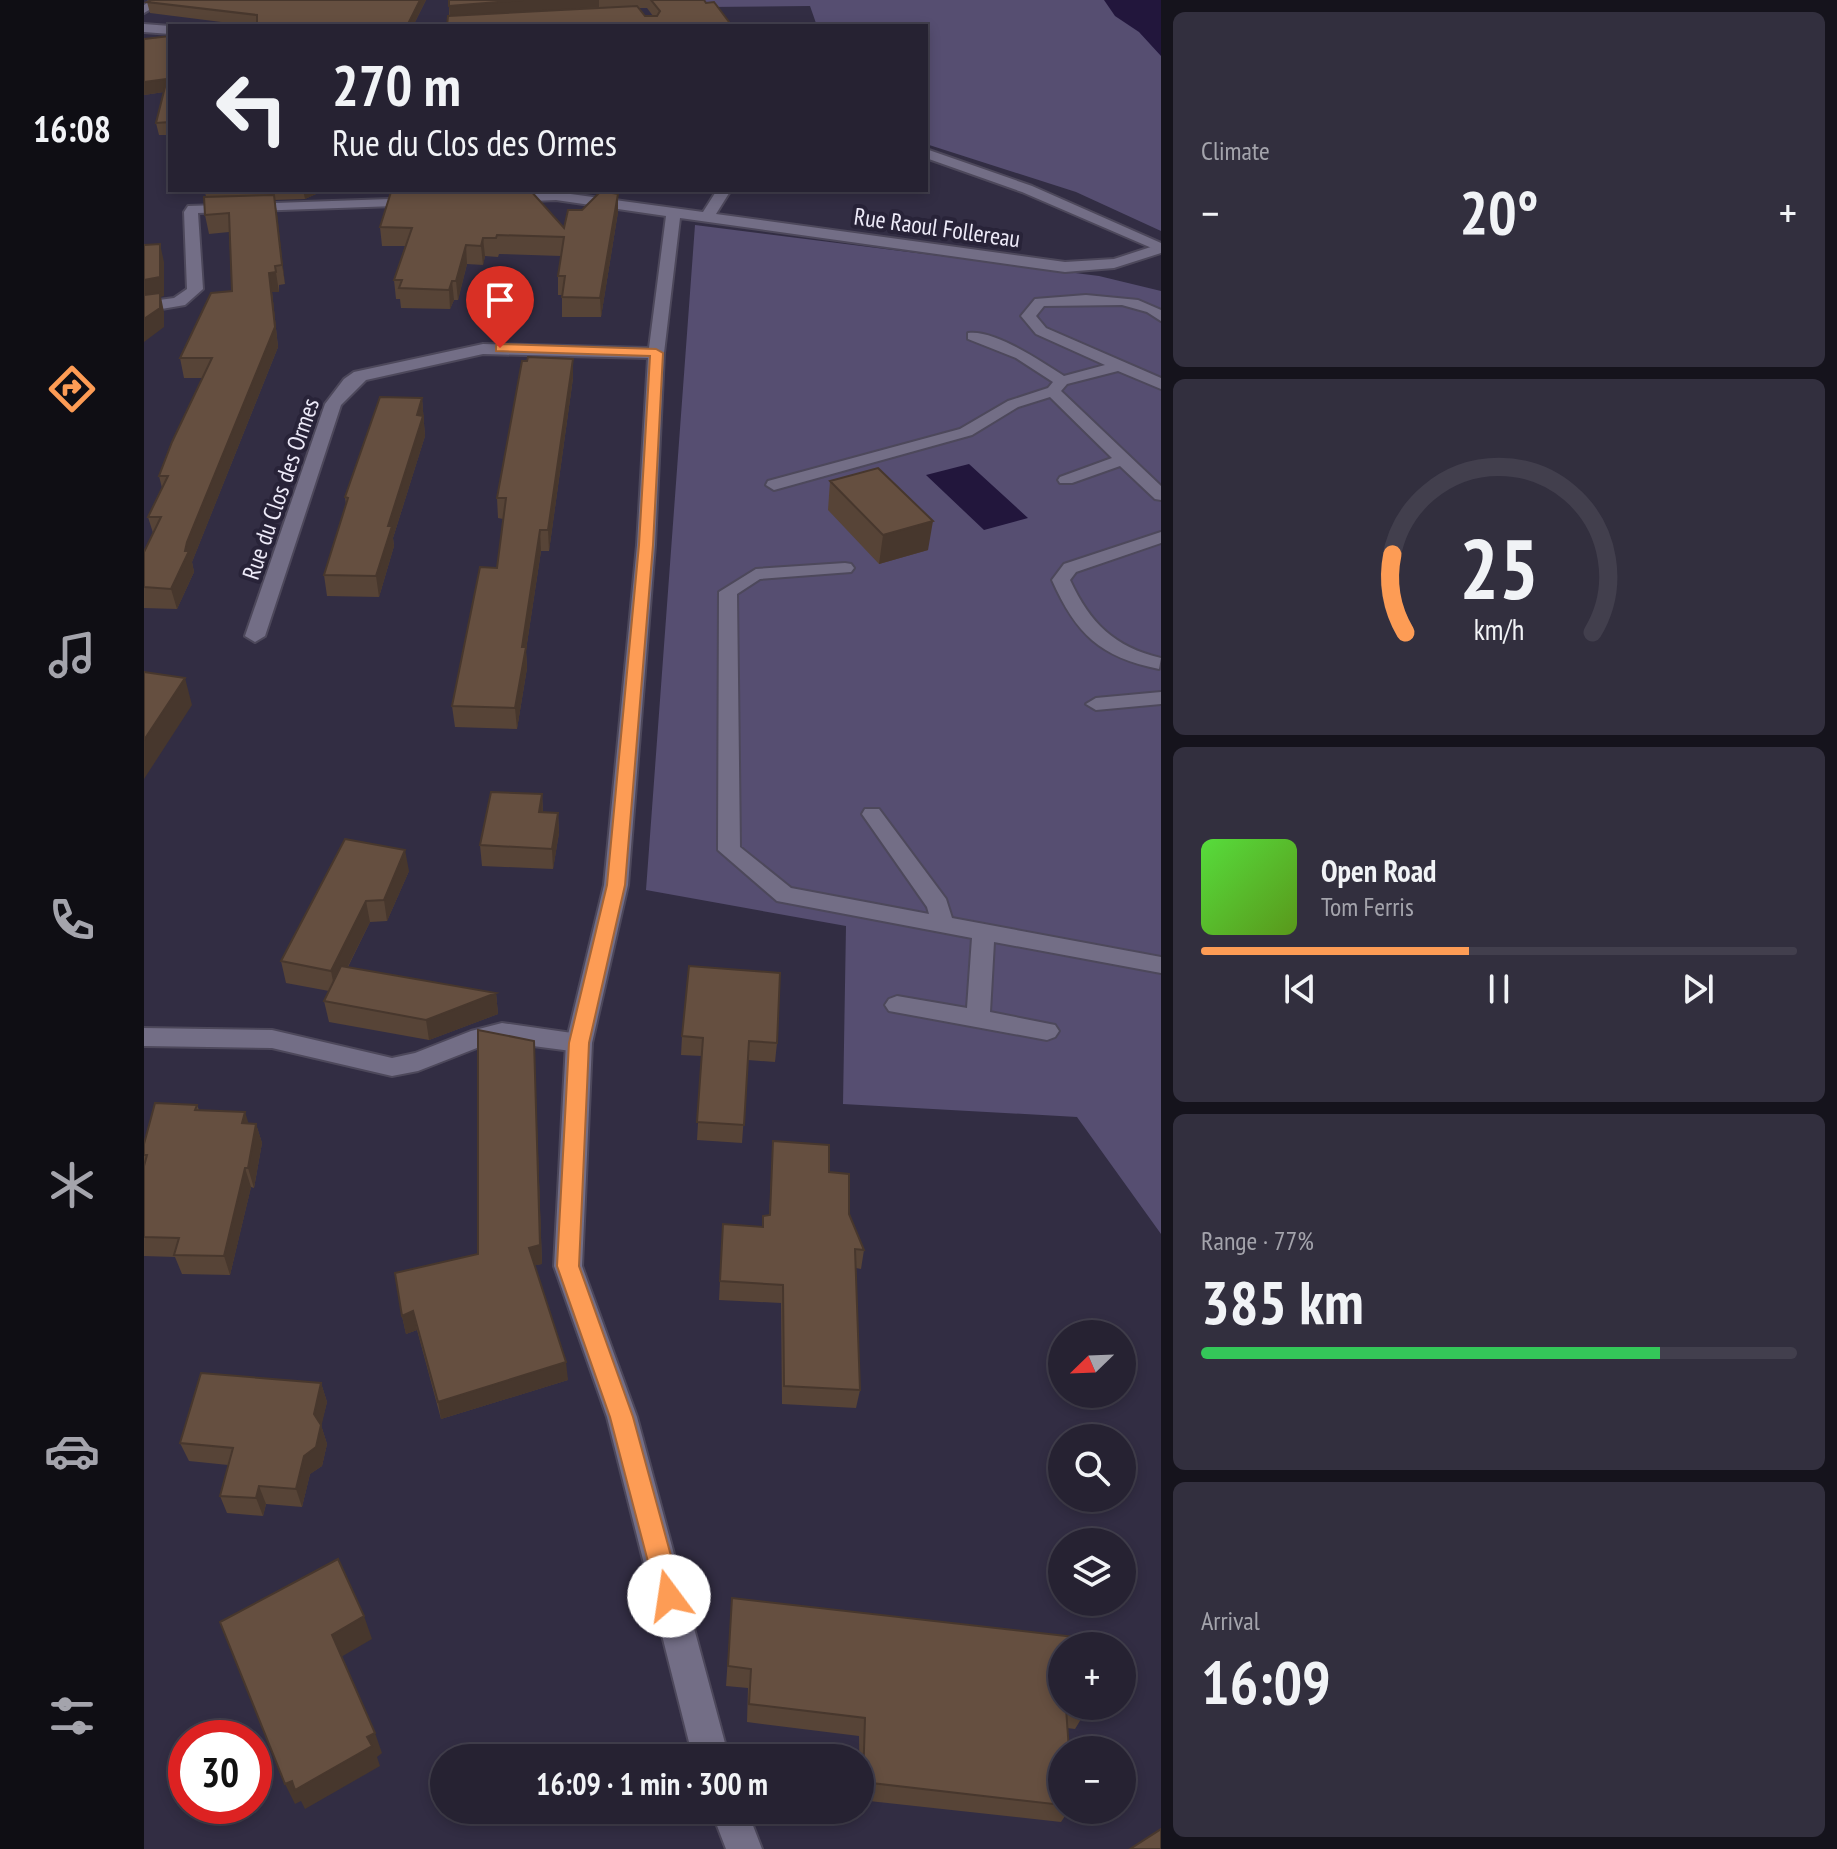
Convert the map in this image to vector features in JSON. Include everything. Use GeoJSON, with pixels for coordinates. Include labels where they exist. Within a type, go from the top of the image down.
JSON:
{"type":"FeatureCollection","features":[{"type":"Feature","properties":{"kind":"street"},"geometry":{"type":"LineString","coordinates":[[144,10],[160,0]]}},
{"type":"Feature","properties":{"kind":"street"},"geometry":{"type":"LineString","coordinates":[[144,28],[168,30]]}},
{"type":"Feature","properties":{"kind":"street"},"geometry":{"type":"LineString","coordinates":[[928,154],[1039,194],[1160,248]]}},
{"type":"Feature","properties":{"kind":"street"},"geometry":{"type":"LineString","coordinates":[[707,217],[723,192]]}},
{"type":"Feature","properties":{"kind":"street","name":"Rue Raoul Follereau"},"geometry":{"type":"LineString","coordinates":[[492,199],[554,193],[673,213],[1065,267],[1126,262],[1160,248]]}},
{"type":"Feature","properties":{"kind":"street"},"geometry":{"type":"LineString","coordinates":[[144,307],[174,303],[192,295],[195,289],[193,209],[429,202]]}},
{"type":"Feature","properties":{"kind":"street"},"geometry":{"type":"LineString","coordinates":[[673,213],[656,353],[646,545],[616,885],[579,1043],[568,1266],[622,1417],[707,1744]]}},
{"type":"Feature","properties":{"kind":"street","name":"Rue du Clos des Ormes"},"geometry":{"type":"LineString","coordinates":[[255,636],[333,404],[350,383],[379,370],[483,349],[656,353]]}},
{"type":"Feature","properties":{"kind":"lane"},"geometry":{"type":"LineString","coordinates":[[1161,317],[1156,310],[1135,303],[1070,300],[1040,302],[1028,316],[1041,331],[1161,384]]}},
{"type":"Feature","properties":{"kind":"lane"},"geometry":{"type":"LineString","coordinates":[[973,336],[1021,355],[1058,386],[1121,460],[1161,495]]}},
{"type":"Feature","properties":{"kind":"lane"},"geometry":{"type":"LineString","coordinates":[[774,485],[966,432],[1013,404],[1119,366]]}},
{"type":"Feature","properties":{"kind":"lane"},"geometry":{"type":"LineString","coordinates":[[1066,480],[1121,460]]}},
{"type":"Feature","properties":{"kind":"lane"},"geometry":{"type":"LineString","coordinates":[[1160,663],[1131,659],[1111,648],[1074,611],[1061,580],[1070,568],[1161,537]]}},
{"type":"Feature","properties":{"kind":"lane"},"geometry":{"type":"LineString","coordinates":[[845,568],[756,574],[728,592],[729,850],[785,895],[1161,965]]}},
{"type":"Feature","properties":{"kind":"lane"},"geometry":{"type":"LineString","coordinates":[[1096,704],[1161,698]]}},
{"type":"Feature","properties":{"kind":"lane"},"geometry":{"type":"LineString","coordinates":[[872,814],[938,905],[942,925]]}},
{"type":"Feature","properties":{"kind":"lane"},"geometry":{"type":"LineString","coordinates":[[978,1019],[983,932]]}},
{"type":"Feature","properties":{"kind":"lane"},"geometry":{"type":"LineString","coordinates":[[897,1005],[1047,1031]]}},
{"type":"Feature","properties":{"kind":"lane"},"geometry":{"type":"LineString","coordinates":[[144,1037],[272,1039],[392,1067],[408,1066],[491,1034],[508,1032],[579,1043]]}},
{"type":"Feature","properties":{"kind":"shaded area"},"geometry":{"type":"Polygon","coordinates":[[[701,0],[1161,0],[1161,231],[1076,192],[928,145],[928,24],[816,24],[810,6],[707,7],[701,0]]]}},
{"type":"Feature","properties":{"kind":"shaded area"},"geometry":{"type":"Polygon","coordinates":[[[1104,0],[1161,0],[1161,56],[1139,32],[1115,16],[1104,0]]]}},
{"type":"Feature","properties":{"kind":"shaded area"},"geometry":{"type":"Polygon","coordinates":[[[695,225],[1099,276],[1161,291],[1161,1234],[1077,1117],[843,1104],[846,926],[646,890],[695,225]]]}},
{"type":"Feature","properties":{"kind":"shaded area"},"geometry":{"type":"Polygon","coordinates":[[[969,464],[1028,518],[984,530],[926,475],[969,464]]]}},
{"type":"Feature","properties":{"kind":"building"},"geometry":{"type":"Polygon","coordinates":[[[420,0],[408,24],[257,24],[257,15],[147,2],[420,0]]]}},
{"type":"Feature","properties":{"kind":"building"},"geometry":{"type":"Polygon","coordinates":[[[449,0],[523,0],[449,6],[449,0]]]}},
{"type":"Feature","properties":{"kind":"building"},"geometry":{"type":"Polygon","coordinates":[[[651,0],[704,0],[706,3],[714,2],[730,24],[447,24],[448,16],[637,6],[645,16],[657,16],[660,11],[651,0]]]}},
{"type":"Feature","properties":{"kind":"building"},"geometry":{"type":"Polygon","coordinates":[[[168,36],[168,122],[156,123],[167,79],[144,82],[144,39],[168,36]]]}},
{"type":"Feature","properties":{"kind":"building"},"geometry":{"type":"Polygon","coordinates":[[[391,192],[532,192],[564,228],[568,210],[582,210],[600,192],[618,194],[600,298],[562,297],[565,276],[558,276],[564,237],[497,235],[496,238],[483,238],[481,246],[466,245],[456,281],[452,281],[449,290],[399,288],[402,280],[394,280],[412,228],[380,227],[391,192]]]}},
{"type":"Feature","properties":{"kind":"building"},"geometry":{"type":"Polygon","coordinates":[[[274,195],[282,265],[275,266],[276,272],[269,273],[275,327],[187,542],[185,551],[189,551],[171,589],[144,587],[144,552],[161,517],[148,517],[168,476],[159,476],[212,358],[180,358],[211,293],[232,291],[229,213],[205,215],[204,197],[274,195]]]}},
{"type":"Feature","properties":{"kind":"building"},"geometry":{"type":"Polygon","coordinates":[[[160,244],[160,277],[144,280],[144,245],[160,244]]]}},
{"type":"Feature","properties":{"kind":"building"},"geometry":{"type":"Polygon","coordinates":[[[160,293],[160,308],[144,319],[144,295],[160,293]]]}},
{"type":"Feature","properties":{"kind":"building"},"geometry":{"type":"Polygon","coordinates":[[[528,357],[573,359],[548,530],[540,530],[522,647],[526,647],[515,708],[452,706],[480,567],[497,568],[506,498],[497,498],[522,361],[527,361],[528,357]]]}},
{"type":"Feature","properties":{"kind":"building"},"geometry":{"type":"Polygon","coordinates":[[[380,397],[422,398],[417,415],[423,416],[388,526],[392,526],[376,576],[324,575],[348,498],[345,497],[380,397]]]}},
{"type":"Feature","properties":{"kind":"building"},"geometry":{"type":"Polygon","coordinates":[[[878,468],[933,521],[883,535],[830,481],[878,468]]]}},
{"type":"Feature","properties":{"kind":"building"},"geometry":{"type":"Polygon","coordinates":[[[144,672],[185,678],[144,740],[144,672]]]}},
{"type":"Feature","properties":{"kind":"building"},"geometry":{"type":"Polygon","coordinates":[[[491,792],[542,794],[539,812],[558,813],[552,849],[480,845],[491,792]]]}},
{"type":"Feature","properties":{"kind":"building"},"geometry":{"type":"Polygon","coordinates":[[[345,839],[405,850],[384,900],[366,901],[331,971],[281,961],[345,839]]]}},
{"type":"Feature","properties":{"kind":"building"},"geometry":{"type":"Polygon","coordinates":[[[341,966],[496,993],[426,1020],[324,1001],[341,966]]]}},
{"type":"Feature","properties":{"kind":"building"},"geometry":{"type":"Polygon","coordinates":[[[689,966],[780,973],[777,1043],[749,1041],[744,1125],[697,1122],[703,1038],[682,1036],[689,966]]]}},
{"type":"Feature","properties":{"kind":"building"},"geometry":{"type":"Polygon","coordinates":[[[478,1030],[534,1041],[540,1245],[529,1248],[566,1362],[438,1402],[413,1311],[402,1316],[395,1273],[478,1254],[478,1030]]]}},
{"type":"Feature","properties":{"kind":"building"},"geometry":{"type":"Polygon","coordinates":[[[155,1103],[197,1105],[195,1110],[245,1112],[242,1123],[256,1124],[248,1168],[245,1168],[224,1256],[174,1255],[179,1238],[144,1237],[144,1166],[147,1155],[144,1155],[144,1144],[155,1103]]]}},
{"type":"Feature","properties":{"kind":"building"},"geometry":{"type":"Polygon","coordinates":[[[773,1141],[829,1145],[829,1172],[849,1174],[849,1214],[864,1250],[855,1249],[860,1390],[784,1386],[783,1285],[720,1281],[723,1224],[763,1227],[763,1216],[770,1215],[773,1141]]]}},
{"type":"Feature","properties":{"kind":"building"},"geometry":{"type":"Polygon","coordinates":[[[201,1373],[321,1383],[314,1414],[321,1425],[316,1447],[304,1456],[296,1489],[259,1486],[256,1498],[220,1496],[233,1448],[180,1443],[201,1373]]]}},
{"type":"Feature","properties":{"kind":"building"},"geometry":{"type":"Polygon","coordinates":[[[338,1559],[364,1616],[332,1635],[375,1733],[367,1737],[372,1746],[295,1790],[292,1781],[285,1784],[272,1752],[272,1720],[259,1720],[220,1622],[338,1559]]]}},
{"type":"Feature","properties":{"kind":"building"},"geometry":{"type":"Polygon","coordinates":[[[732,1598],[1048,1634],[1048,1720],[1067,1720],[1068,1736],[1048,1736],[1048,1803],[874,1783],[874,1744],[864,1744],[865,1718],[749,1704],[751,1669],[728,1666],[732,1598]]]}},
{"type":"Feature","properties":{"kind":"building"},"geometry":{"type":"Polygon","coordinates":[[[1161,1829],[1161,1849],[1130,1849],[1161,1829]]]}},
{"type":"Feature","properties":{"kind":"route"},"geometry":{"type":"LineString","coordinates":[[500,348],[656,353],[646,545],[616,885],[579,1043],[568,1266],[622,1417],[669,1596]]}}]}
